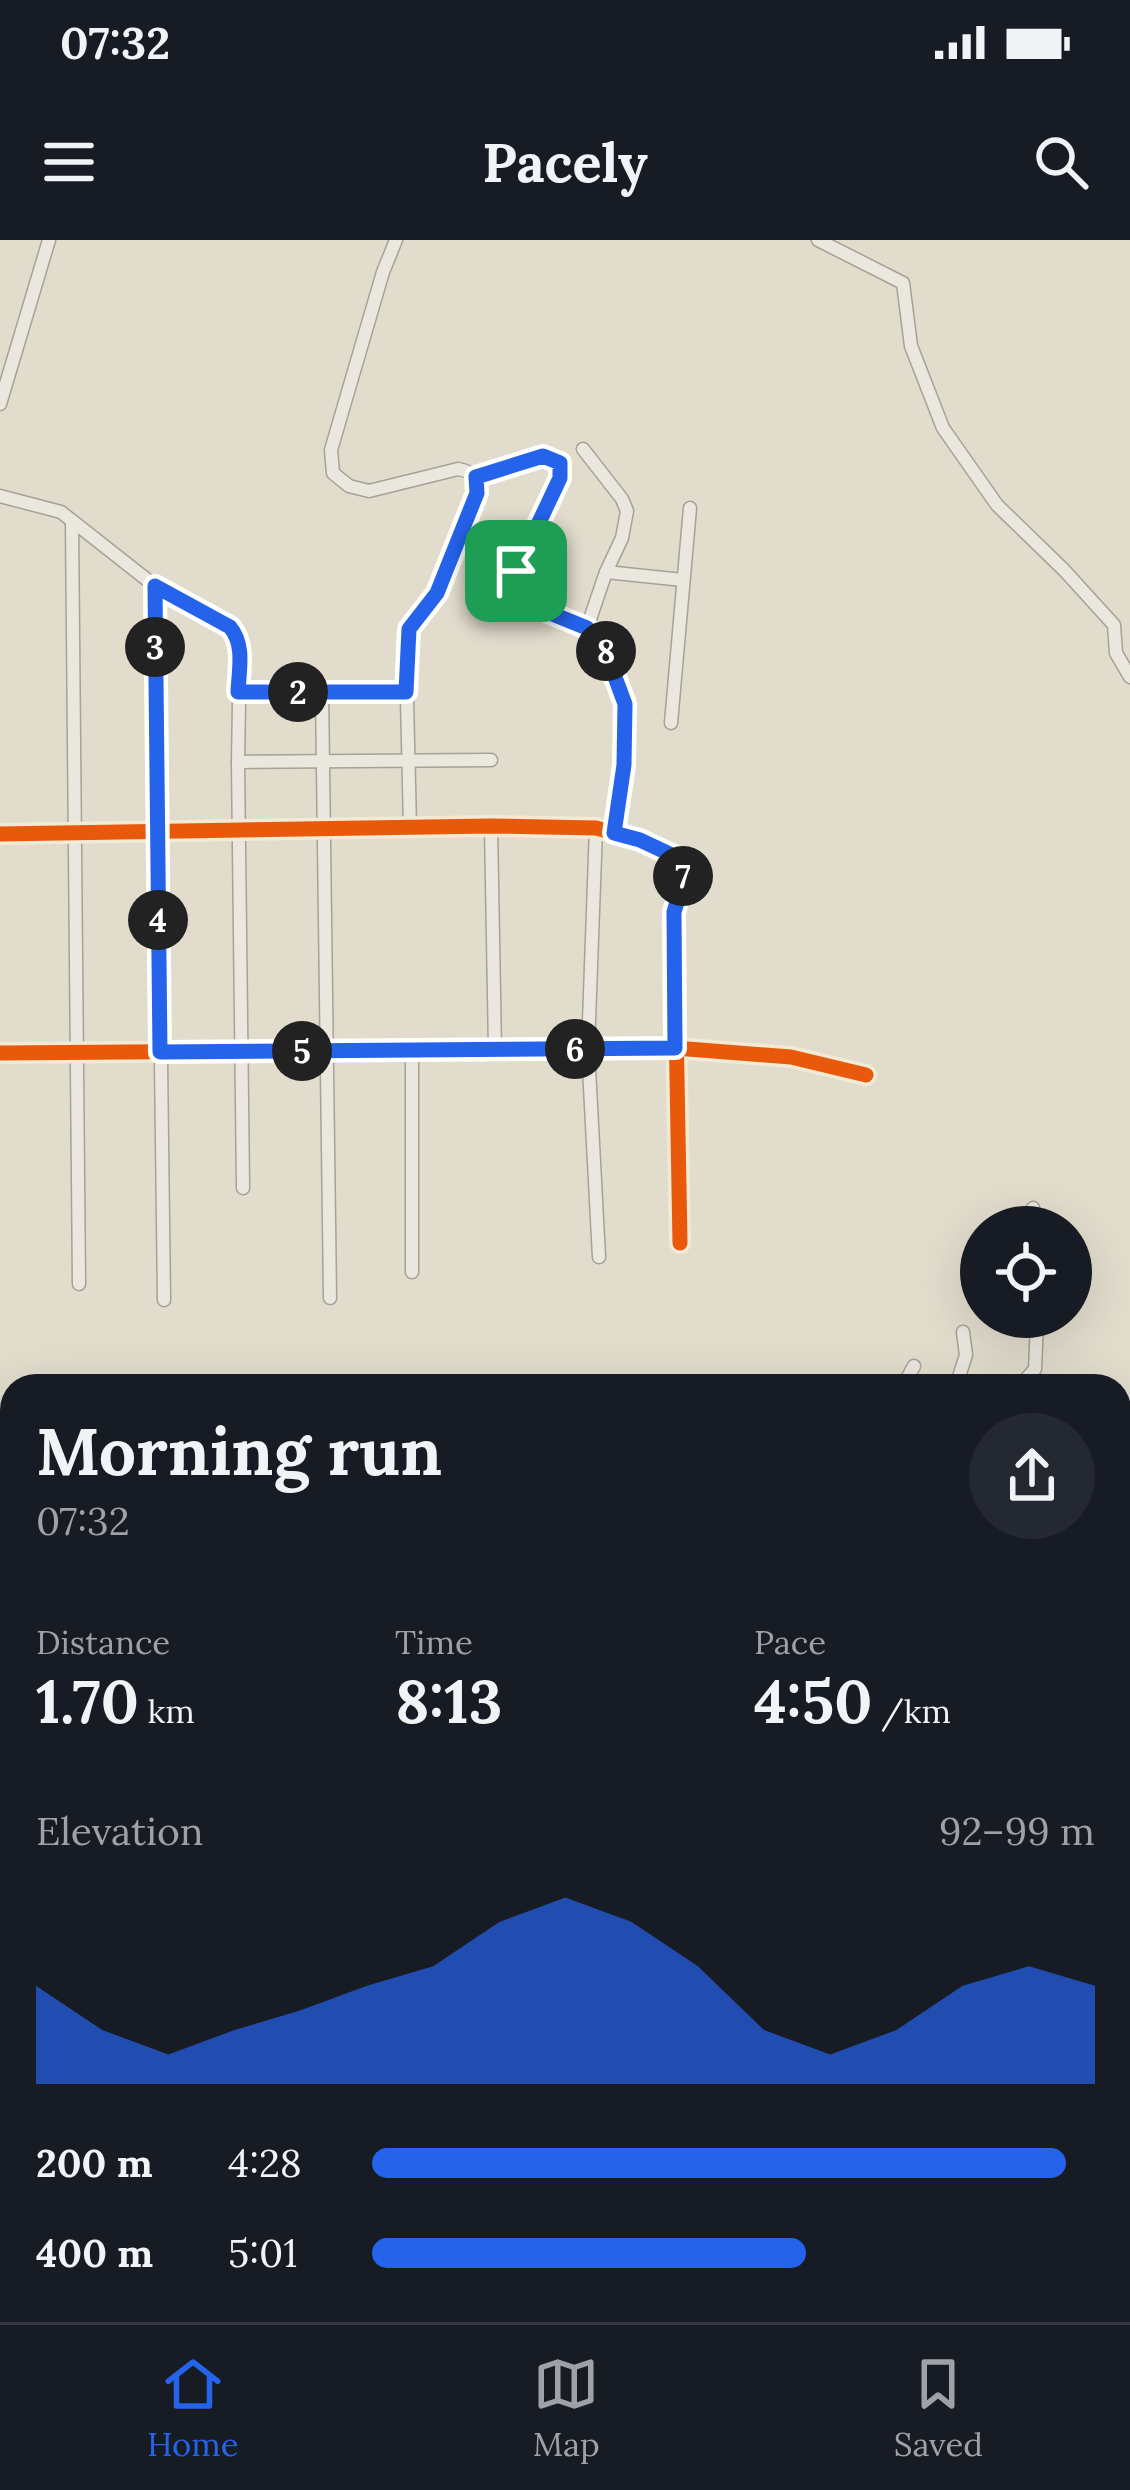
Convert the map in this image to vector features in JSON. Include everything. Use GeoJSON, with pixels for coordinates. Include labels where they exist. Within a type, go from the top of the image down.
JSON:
{"type":"FeatureCollection","features":[{"type":"Feature","properties":{"kind":"street"},"geometry":{"type":"LineString","coordinates":[[0,404],[50,240]]}},
{"type":"Feature","properties":{"kind":"street"},"geometry":{"type":"LineString","coordinates":[[396,240],[331,450],[334,473],[349,486],[370,491],[458,469],[476,477],[477,493],[437,593],[409,629],[410,827]]}},
{"type":"Feature","properties":{"kind":"street"},"geometry":{"type":"LineString","coordinates":[[818,240],[903,284],[911,346],[944,428],[997,505],[1114,625],[1116,653],[1130,677]]}},
{"type":"Feature","properties":{"kind":"street"},"geometry":{"type":"LineString","coordinates":[[583,449],[627,511],[622,538],[587,628]]}},
{"type":"Feature","properties":{"kind":"street"},"geometry":{"type":"LineString","coordinates":[[476,477],[543,456],[560,463],[560,478],[509,586],[518,600],[587,628],[605,650],[625,704],[624,765],[614,833]]}},
{"type":"Feature","properties":{"kind":"street"},"geometry":{"type":"LineString","coordinates":[[0,496],[61,512],[155,586],[230,627],[240,645],[243,1188]]}},
{"type":"Feature","properties":{"kind":"street"},"geometry":{"type":"LineString","coordinates":[[671,723],[690,508]]}},
{"type":"Feature","properties":{"kind":"street"},"geometry":{"type":"LineString","coordinates":[[72,524],[79,1284]]}},
{"type":"Feature","properties":{"kind":"street"},"geometry":{"type":"LineString","coordinates":[[605,572],[683,580]]}},
{"type":"Feature","properties":{"kind":"street"},"geometry":{"type":"LineString","coordinates":[[155,586],[164,1300]]}},
{"type":"Feature","properties":{"kind":"street"},"geometry":{"type":"LineString","coordinates":[[238,692],[406,692]]}},
{"type":"Feature","properties":{"kind":"street"},"geometry":{"type":"LineString","coordinates":[[322,692],[330,1298]]}},
{"type":"Feature","properties":{"kind":"street"},"geometry":{"type":"LineString","coordinates":[[238,762],[490,760]]}},
{"type":"Feature","properties":{"kind":"street"},"geometry":{"type":"LineString","coordinates":[[491,826],[495,1050]]}},
{"type":"Feature","properties":{"kind":"street"},"geometry":{"type":"LineString","coordinates":[[0,833],[596,828],[674,856],[682,867],[683,882],[674,912],[680,1243]]}},
{"type":"Feature","properties":{"kind":"street"},"geometry":{"type":"LineString","coordinates":[[596,828],[588,1048],[599,1257]]}},
{"type":"Feature","properties":{"kind":"street"},"geometry":{"type":"LineString","coordinates":[[0,1053],[675,1048],[791,1057],[866,1075]]}},
{"type":"Feature","properties":{"kind":"street"},"geometry":{"type":"LineString","coordinates":[[412,1050],[412,1272]]}},
{"type":"Feature","properties":{"kind":"street"},"geometry":{"type":"LineString","coordinates":[[960,1374],[966,1355],[964,1338]]}},
{"type":"Feature","properties":{"kind":"street"},"geometry":{"type":"LineString","coordinates":[[1030,1374],[1038,1338]]}},
{"type":"Feature","properties":{"kind":"street"},"geometry":{"type":"LineString","coordinates":[[910,1374],[914,1366]]}},
{"type":"Feature","properties":{"kind":"cycle path"},"geometry":{"type":"LineString","coordinates":[[0,834],[596,828],[641,840],[674,856],[682,867],[683,882],[674,912],[680,1243]]}},
{"type":"Feature","properties":{"kind":"cycle path"},"geometry":{"type":"LineString","coordinates":[[0,1053],[675,1048],[791,1057],[866,1075]]}},
{"type":"Feature","properties":{"kind":"route"},"geometry":{"type":"LineString","coordinates":[[543,456],[560,463],[560,478],[516,571],[509,586],[518,600],[587,628],[605,650],[625,704],[624,765],[614,833],[674,856],[682,867],[683,882],[674,912],[675,1048],[160,1052],[155,586],[236,634],[240,645],[238,692],[406,692],[409,629],[437,593],[477,493],[476,477],[543,456]]}}]}
